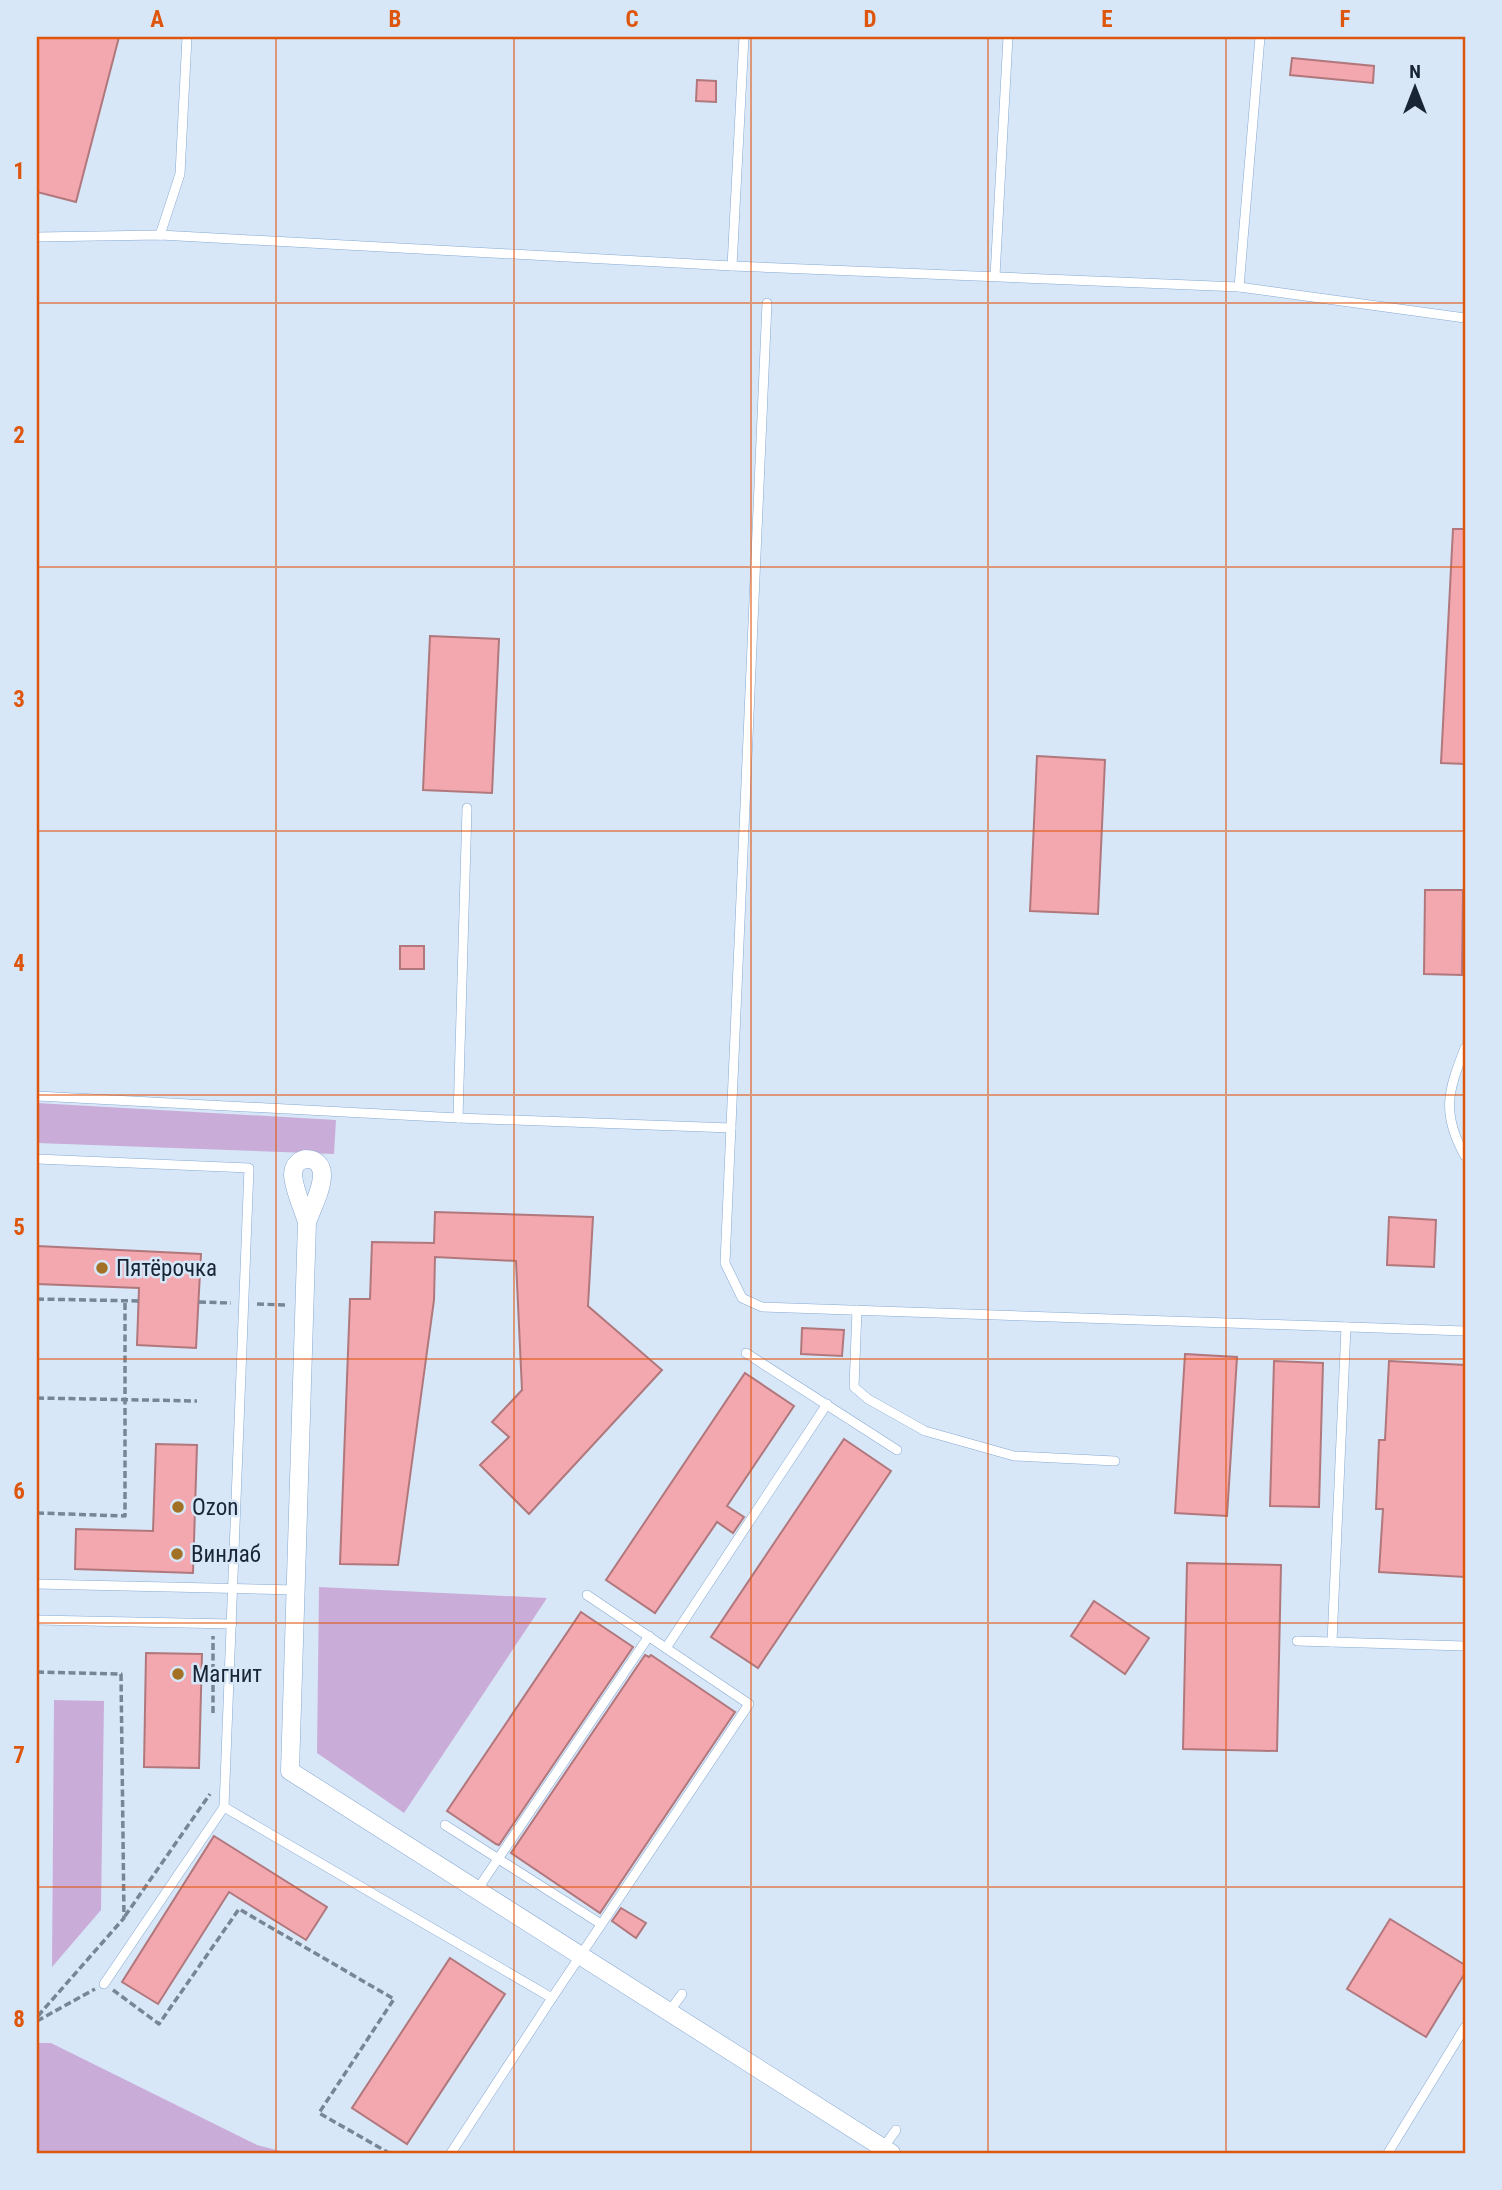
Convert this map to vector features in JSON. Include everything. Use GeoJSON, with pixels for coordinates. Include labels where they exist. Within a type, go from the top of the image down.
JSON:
{"type":"FeatureCollection","features":[{"type":"Feature","properties":{"kind":"street"},"geometry":{"type":"LineString","coordinates":[[307,1222],[290,1771],[887,2151]]}},
{"type":"Feature","properties":{"kind":"lane"},"geometry":{"type":"LineString","coordinates":[[160,235],[180,174],[187,37]]}},
{"type":"Feature","properties":{"kind":"lane"},"geometry":{"type":"LineString","coordinates":[[732,267],[744,37]]}},
{"type":"Feature","properties":{"kind":"lane"},"geometry":{"type":"LineString","coordinates":[[995,276],[1008,37]]}},
{"type":"Feature","properties":{"kind":"lane"},"geometry":{"type":"LineString","coordinates":[[1239,287],[1260,37]]}},
{"type":"Feature","properties":{"kind":"lane"},"geometry":{"type":"LineString","coordinates":[[37,237],[160,235],[732,267],[1239,287],[1465,318]]}},
{"type":"Feature","properties":{"kind":"lane"},"geometry":{"type":"LineString","coordinates":[[767,303],[725,1263],[742,1298],[762,1307],[1465,1331]]}},
{"type":"Feature","properties":{"kind":"lane"},"geometry":{"type":"LineString","coordinates":[[458,1118],[467,808]]}},
{"type":"Feature","properties":{"kind":"lane"},"geometry":{"type":"LineString","coordinates":[[1465,1048],[1455,1073],[1448,1109],[1455,1138],[1465,1156]]}},
{"type":"Feature","properties":{"kind":"lane"},"geometry":{"type":"LineString","coordinates":[[37,1097],[458,1118],[731,1128]]}},
{"type":"Feature","properties":{"kind":"lane"},"geometry":{"type":"LineString","coordinates":[[37,1159],[249,1168],[224,1807],[104,1984]]}},
{"type":"Feature","properties":{"kind":"lane"},"geometry":{"type":"LineString","coordinates":[[857,1310],[854,1387],[868,1399],[925,1431],[1014,1456],[1115,1461]]}},
{"type":"Feature","properties":{"kind":"lane"},"geometry":{"type":"LineString","coordinates":[[1332,1642],[1346,1327]]}},
{"type":"Feature","properties":{"kind":"lane"},"geometry":{"type":"LineString","coordinates":[[746,1353],[897,1450]]}},
{"type":"Feature","properties":{"kind":"lane"},"geometry":{"type":"LineString","coordinates":[[666,1648],[827,1404]]}},
{"type":"Feature","properties":{"kind":"lane"},"geometry":{"type":"LineString","coordinates":[[37,1584],[296,1590]]}},
{"type":"Feature","properties":{"kind":"lane"},"geometry":{"type":"LineString","coordinates":[[451,2153],[749,1704],[587,1595]]}},
{"type":"Feature","properties":{"kind":"lane"},"geometry":{"type":"LineString","coordinates":[[37,1620],[232,1624]]}},
{"type":"Feature","properties":{"kind":"lane"},"geometry":{"type":"LineString","coordinates":[[477,1890],[649,1636]]}},
{"type":"Feature","properties":{"kind":"lane"},"geometry":{"type":"LineString","coordinates":[[1297,1641],[1465,1646]]}},
{"type":"Feature","properties":{"kind":"lane"},"geometry":{"type":"LineString","coordinates":[[224,1807],[552,1998]]}},
{"type":"Feature","properties":{"kind":"lane"},"geometry":{"type":"LineString","coordinates":[[445,1825],[601,1924]]}},
{"type":"Feature","properties":{"kind":"lane"},"geometry":{"type":"LineString","coordinates":[[669,2012],[682,1994]]}},
{"type":"Feature","properties":{"kind":"lane"},"geometry":{"type":"LineString","coordinates":[[1388,2153],[1465,2027]]}},
{"type":"Feature","properties":{"kind":"lane"},"geometry":{"type":"LineString","coordinates":[[887,2151],[896,2130]]}},
{"type":"Feature","properties":{"kind":"path"},"geometry":{"type":"LineString","coordinates":[[37,1299],[139,1301]]}},
{"type":"Feature","properties":{"kind":"path"},"geometry":{"type":"LineString","coordinates":[[37,1513],[125,1516],[125,1301]]}},
{"type":"Feature","properties":{"kind":"path"},"geometry":{"type":"LineString","coordinates":[[37,1398],[197,1401]]}},
{"type":"Feature","properties":{"kind":"path"},"geometry":{"type":"LineString","coordinates":[[212,1714],[214,1624]]}},
{"type":"Feature","properties":{"kind":"path"},"geometry":{"type":"LineString","coordinates":[[37,1672],[121,1674],[124,1918]]}},
{"type":"Feature","properties":{"kind":"path"},"geometry":{"type":"LineString","coordinates":[[37,2019],[124,1918],[212,1792]]}},
{"type":"Feature","properties":{"kind":"path"},"geometry":{"type":"LineString","coordinates":[[37,2019],[104,1984],[159,2024],[239,1909],[394,1999],[319,2113],[389,2153]]}},
{"type":"Feature","properties":{"kind":"shaded area"},"geometry":{"type":"Polygon","coordinates":[[[37,1103],[336,1120],[334,1154],[37,1143],[37,1103]]]}},
{"type":"Feature","properties":{"kind":"shaded area"},"geometry":{"type":"Polygon","coordinates":[[[319,1587],[547,1598],[404,1813],[317,1753],[319,1587]]]}},
{"type":"Feature","properties":{"kind":"shaded area"},"geometry":{"type":"Polygon","coordinates":[[[54,1700],[104,1701],[101,1910],[52,1967],[54,1700]]]}},
{"type":"Feature","properties":{"kind":"shaded area"},"geometry":{"type":"Polygon","coordinates":[[[37,2043],[51,2043],[257,2145],[288,2153],[37,2153],[37,2043]]]}},
{"type":"Feature","properties":{"kind":"building"},"geometry":{"type":"Polygon","coordinates":[[[37,37],[119,37],[76,202],[37,192],[37,37]]]}},
{"type":"Feature","properties":{"kind":"building"},"geometry":{"type":"Polygon","coordinates":[[[1292,58],[1374,66],[1373,83],[1290,75],[1292,58]]]}},
{"type":"Feature","properties":{"kind":"building"},"geometry":{"type":"Polygon","coordinates":[[[697,80],[716,81],[716,102],[696,101],[697,80]]]}},
{"type":"Feature","properties":{"kind":"building"},"geometry":{"type":"Polygon","coordinates":[[[1453,529],[1465,529],[1465,764],[1441,763],[1453,529]]]}},
{"type":"Feature","properties":{"kind":"building"},"geometry":{"type":"Polygon","coordinates":[[[430,636],[499,639],[492,793],[423,790],[430,636]]]}},
{"type":"Feature","properties":{"kind":"building"},"geometry":{"type":"Polygon","coordinates":[[[1037,756],[1105,760],[1098,914],[1030,911],[1037,756]]]}},
{"type":"Feature","properties":{"kind":"building"},"geometry":{"type":"Polygon","coordinates":[[[1425,890],[1463,890],[1462,975],[1424,974],[1425,890]]]}},
{"type":"Feature","properties":{"kind":"building"},"geometry":{"type":"Polygon","coordinates":[[[400,946],[424,946],[424,969],[400,969],[400,946]]]}},
{"type":"Feature","properties":{"kind":"building"},"geometry":{"type":"Polygon","coordinates":[[[435,1212],[593,1217],[588,1306],[662,1370],[529,1514],[480,1465],[509,1437],[492,1422],[522,1390],[516,1261],[435,1257],[434,1300],[398,1565],[340,1564],[350,1299],[370,1299],[372,1242],[434,1243],[435,1212]]]}},
{"type":"Feature","properties":{"kind":"building"},"geometry":{"type":"Polygon","coordinates":[[[1389,1217],[1436,1220],[1434,1267],[1387,1265],[1389,1217]]]}},
{"type":"Feature","properties":{"kind":"building"},"geometry":{"type":"Polygon","coordinates":[[[37,1246],[201,1254],[196,1348],[137,1345],[139,1288],[37,1284],[37,1246]]]}},
{"type":"Feature","properties":{"kind":"building"},"geometry":{"type":"Polygon","coordinates":[[[802,1328],[844,1330],[842,1356],[801,1354],[802,1328]]]}},
{"type":"Feature","properties":{"kind":"building"},"geometry":{"type":"Polygon","coordinates":[[[1185,1354],[1237,1357],[1227,1516],[1175,1513],[1185,1354]]]}},
{"type":"Feature","properties":{"kind":"building"},"geometry":{"type":"Polygon","coordinates":[[[1274,1361],[1323,1363],[1319,1507],[1270,1506],[1274,1361]]]}},
{"type":"Feature","properties":{"kind":"building"},"geometry":{"type":"Polygon","coordinates":[[[1389,1361],[1465,1365],[1465,1577],[1379,1572],[1383,1509],[1376,1509],[1379,1440],[1385,1440],[1389,1361]]]}},
{"type":"Feature","properties":{"kind":"building"},"geometry":{"type":"Polygon","coordinates":[[[745,1373],[794,1406],[727,1506],[744,1517],[733,1533],[717,1522],[655,1613],[606,1580],[745,1373]]]}},
{"type":"Feature","properties":{"kind":"building"},"geometry":{"type":"Polygon","coordinates":[[[844,1439],[891,1471],[758,1668],[711,1637],[844,1439]]]}},
{"type":"Feature","properties":{"kind":"building"},"geometry":{"type":"Polygon","coordinates":[[[156,1444],[197,1445],[193,1573],[75,1569],[76,1529],[153,1531],[156,1444]]]}},
{"type":"Feature","properties":{"kind":"building"},"geometry":{"type":"Polygon","coordinates":[[[1187,1563],[1281,1565],[1277,1751],[1183,1749],[1187,1563]]]}},
{"type":"Feature","properties":{"kind":"building"},"geometry":{"type":"Polygon","coordinates":[[[1094,1601],[1149,1638],[1125,1674],[1071,1636],[1094,1601]]]}},
{"type":"Feature","properties":{"kind":"building"},"geometry":{"type":"Polygon","coordinates":[[[581,1612],[633,1647],[499,1845],[496,1844],[447,1811],[581,1612]]]}},
{"type":"Feature","properties":{"kind":"building"},"geometry":{"type":"Polygon","coordinates":[[[146,1653],[202,1654],[199,1768],[144,1767],[146,1653]]]}},
{"type":"Feature","properties":{"kind":"building"},"geometry":{"type":"Polygon","coordinates":[[[645,1655],[651,1655],[735,1712],[600,1913],[511,1853],[645,1655]]]}},
{"type":"Feature","properties":{"kind":"building"},"geometry":{"type":"Polygon","coordinates":[[[214,1836],[327,1907],[306,1940],[229,1892],[158,2004],[122,1982],[214,1836]]]}},
{"type":"Feature","properties":{"kind":"building"},"geometry":{"type":"Polygon","coordinates":[[[621,1908],[646,1923],[636,1938],[612,1921],[621,1908]]]}},
{"type":"Feature","properties":{"kind":"building"},"geometry":{"type":"Polygon","coordinates":[[[1390,1919],[1465,1965],[1465,1973],[1426,2037],[1347,1989],[1390,1919]]]}},
{"type":"Feature","properties":{"kind":"building"},"geometry":{"type":"Polygon","coordinates":[[[450,1958],[505,1994],[407,2144],[352,2108],[450,1958]]]}},
{"type":"Feature","properties":{"kind":"place","name":"Пятёрочка"},"geometry":{"type":"Point","coordinates":[102,1268]}},
{"type":"Feature","properties":{"kind":"place","name":"Ozon"},"geometry":{"type":"Point","coordinates":[178,1507]}},
{"type":"Feature","properties":{"kind":"place","name":"Винлаб"},"geometry":{"type":"Point","coordinates":[177,1554]}},
{"type":"Feature","properties":{"kind":"place","name":"Магнит"},"geometry":{"type":"Point","coordinates":[178,1674]}}]}
